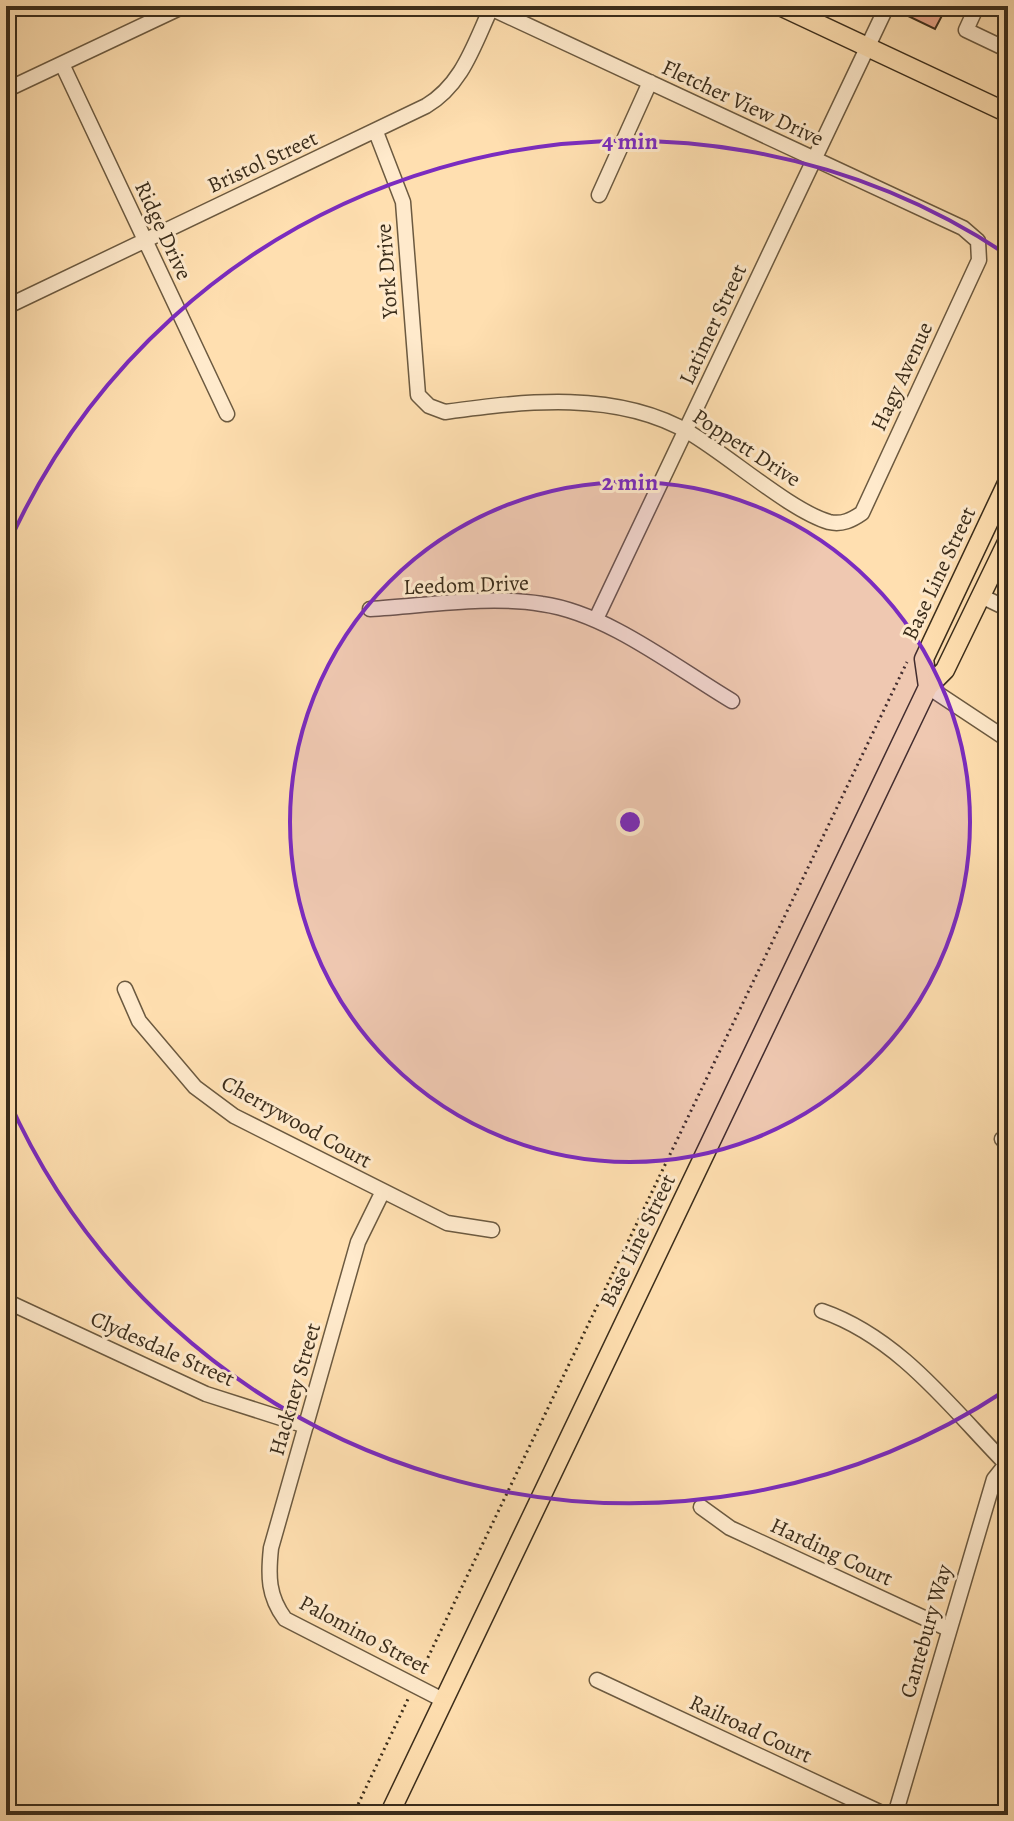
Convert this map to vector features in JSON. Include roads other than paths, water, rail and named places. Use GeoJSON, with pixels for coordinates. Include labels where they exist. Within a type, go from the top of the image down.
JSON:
{"type":"FeatureCollection","features":[{"type":"Feature","properties":{"kind":"main road"},"geometry":{"type":"LineString","coordinates":[[780,6],[1008,113]]}},
{"type":"Feature","properties":{"kind":"main road","name":"Base Line Street"},"geometry":{"type":"LineString","coordinates":[[928,687],[924,659],[1001,479]]}},
{"type":"Feature","properties":{"kind":"main road","name":"Base Line Street"},"geometry":{"type":"LineString","coordinates":[[389,1815],[928,687],[945,670],[1008,540]]}},
{"type":"Feature","properties":{"kind":"street"},"geometry":{"type":"LineString","coordinates":[[6,90],[184,6]]}},
{"type":"Feature","properties":{"kind":"street","name":"Latimer Street"},"geometry":{"type":"LineString","coordinates":[[596,619],[887,6]]}},
{"type":"Feature","properties":{"kind":"street"},"geometry":{"type":"LineString","coordinates":[[977,6],[966,30],[1008,50]]}},
{"type":"Feature","properties":{"kind":"street","name":"Fletcher View Drive"},"geometry":{"type":"LineString","coordinates":[[490,7],[963,228],[978,241]]}},
{"type":"Feature","properties":{"kind":"street","name":"Bristol Street"},"geometry":{"type":"LineString","coordinates":[[6,307],[376,132],[445,95],[460,76],[490,7]]}},
{"type":"Feature","properties":{"kind":"street","name":"Ridge Drive"},"geometry":{"type":"LineString","coordinates":[[62,64],[227,414]]}},
{"type":"Feature","properties":{"kind":"street"},"geometry":{"type":"LineString","coordinates":[[599,195],[650,82]]}},
{"type":"Feature","properties":{"kind":"street","name":"York Drive"},"geometry":{"type":"LineString","coordinates":[[376,132],[403,202],[418,395],[429,406]]}},
{"type":"Feature","properties":{"kind":"street","name":"Hagy Avenue"},"geometry":{"type":"LineString","coordinates":[[850,522],[862,513],[979,260],[978,241]]}},
{"type":"Feature","properties":{"kind":"street","name":"Poppett Drive"},"geometry":{"type":"LineString","coordinates":[[429,406],[445,412],[564,401],[618,408],[686,430],[730,457],[804,511],[831,523],[850,522]]}},
{"type":"Feature","properties":{"kind":"street"},"geometry":{"type":"LineString","coordinates":[[981,596],[1008,609]]}},
{"type":"Feature","properties":{"kind":"street","name":"Leedom Drive"},"geometry":{"type":"LineString","coordinates":[[370,609],[541,603],[596,619],[732,701]]}},
{"type":"Feature","properties":{"kind":"street"},"geometry":{"type":"LineString","coordinates":[[928,687],[1008,740]]}},
{"type":"Feature","properties":{"kind":"street","name":"Cherrywood Court"},"geometry":{"type":"LineString","coordinates":[[125,989],[139,1021],[195,1087],[234,1116],[447,1223],[492,1230]]}},
{"type":"Feature","properties":{"kind":"street","name":"Hackney Street"},"geometry":{"type":"LineString","coordinates":[[272,1602],[268,1576],[271,1548],[358,1242],[382,1193]]}},
{"type":"Feature","properties":{"kind":"street","name":"Clydesdale Street"},"geometry":{"type":"LineString","coordinates":[[6,1301],[206,1394],[306,1426]]}},
{"type":"Feature","properties":{"kind":"street"},"geometry":{"type":"LineString","coordinates":[[822,1311],[847,1319],[877,1337],[927,1381],[1007,1465]]}},
{"type":"Feature","properties":{"kind":"street","name":"Cantebury Way"},"geometry":{"type":"LineString","coordinates":[[895,1815],[994,1479],[1007,1465]]}},
{"type":"Feature","properties":{"kind":"street","name":"Harding Court"},"geometry":{"type":"LineString","coordinates":[[701,1507],[730,1528],[948,1629]]}},
{"type":"Feature","properties":{"kind":"street","name":"Palomino Street"},"geometry":{"type":"LineString","coordinates":[[272,1602],[285,1619],[305,1632],[443,1700]]}},
{"type":"Feature","properties":{"kind":"street","name":"Railroad Court"},"geometry":{"type":"LineString","coordinates":[[597,1680],[886,1815]]}}]}
